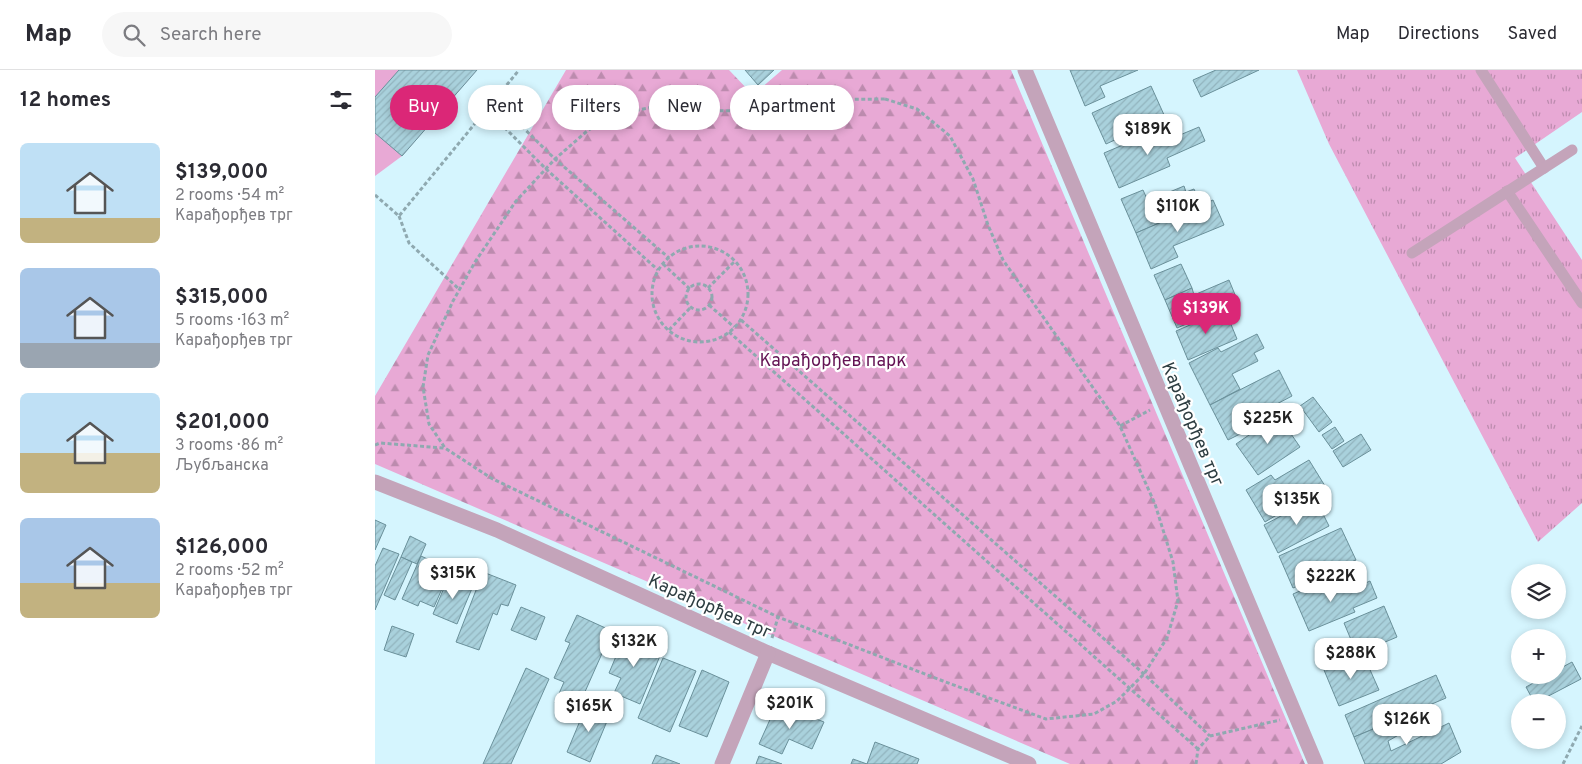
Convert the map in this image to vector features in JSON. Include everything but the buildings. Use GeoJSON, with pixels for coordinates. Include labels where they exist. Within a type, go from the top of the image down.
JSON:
{"type":"FeatureCollection","features":[{"type":"Feature","properties":{"kind":"street","name":"Карађорђев трг"},"geometry":{"type":"LineString","coordinates":[[1025,70],[1316,764]]}},
{"type":"Feature","properties":{"kind":"street","name":"Карађорђев трг"},"geometry":{"type":"LineString","coordinates":[[375,482],[497,530],[767,653],[1029,764]]}},
{"type":"Feature","properties":{"kind":"street"},"geometry":{"type":"LineString","coordinates":[[722,764],[767,653]]}},
{"type":"Feature","properties":{"kind":"lane"},"geometry":{"type":"LineString","coordinates":[[1481,70],[1544,168]]}},
{"type":"Feature","properties":{"kind":"lane"},"geometry":{"type":"LineString","coordinates":[[1412,253],[1572,150]]}},
{"type":"Feature","properties":{"kind":"lane"},"geometry":{"type":"LineString","coordinates":[[1507,191],[1582,303]]}},
{"type":"Feature","properties":{"kind":"path"},"geometry":{"type":"LineString","coordinates":[[506,85],[519,70]]}},
{"type":"Feature","properties":{"kind":"path"},"geometry":{"type":"LineString","coordinates":[[786,100],[885,100],[917,109],[950,136],[973,179],[988,225],[1003,260],[1120,426],[1155,504],[1173,562],[1178,601],[1167,638],[1144,674],[1131,689],[1094,714],[1046,719],[778,617],[491,478],[445,448],[429,424],[423,387],[428,355],[459,290],[475,262],[516,200],[555,160],[586,132],[608,116],[653,108],[739,111],[786,100]]}},
{"type":"Feature","properties":{"kind":"path"},"geometry":{"type":"LineString","coordinates":[[399,216],[469,130]]}},
{"type":"Feature","properties":{"kind":"path"},"geometry":{"type":"LineString","coordinates":[[507,130],[546,169],[658,270]]}},
{"type":"Feature","properties":{"kind":"path"},"geometry":{"type":"LineString","coordinates":[[525,130],[555,160],[669,258]]}},
{"type":"Feature","properties":{"kind":"path"},"geometry":{"type":"LineString","coordinates":[[375,195],[399,216],[409,243],[459,290]]}},
{"type":"Feature","properties":{"kind":"path"},"geometry":{"type":"LineString","coordinates":[[691,247],[707,247],[722,251],[735,261],[744,274],[748,289],[747,305],[741,320],[729,332],[717,339],[701,342],[686,340],[669,330],[661,322],[654,307],[652,292],[658,270],[676,252],[691,247]]}},
{"type":"Feature","properties":{"kind":"path"},"geometry":{"type":"LineString","coordinates":[[708,288],[735,261]]}},
{"type":"Feature","properties":{"kind":"path"},"geometry":{"type":"LineString","coordinates":[[663,264],[690,289]]}},
{"type":"Feature","properties":{"kind":"path"},"geometry":{"type":"LineString","coordinates":[[701,284],[708,288],[712,296],[709,305],[703,310],[691,307],[687,300],[690,289],[701,284]]}},
{"type":"Feature","properties":{"kind":"path"},"geometry":{"type":"LineString","coordinates":[[709,305],[734,327]]}},
{"type":"Feature","properties":{"kind":"path"},"geometry":{"type":"LineString","coordinates":[[669,330],[691,307]]}},
{"type":"Feature","properties":{"kind":"path"},"geometry":{"type":"LineString","coordinates":[[741,320],[1144,674],[1210,736]]}},
{"type":"Feature","properties":{"kind":"path"},"geometry":{"type":"LineString","coordinates":[[729,332],[1198,749]]}},
{"type":"Feature","properties":{"kind":"path"},"geometry":{"type":"LineString","coordinates":[[1120,426],[1164,402]]}},
{"type":"Feature","properties":{"kind":"path"},"geometry":{"type":"LineString","coordinates":[[375,445],[380,443],[445,448]]}},
{"type":"Feature","properties":{"kind":"path"},"geometry":{"type":"LineString","coordinates":[[1195,764],[1198,749],[1210,736],[1295,716]]}},
{"type":"Feature","properties":{"kind":"path"},"geometry":{"type":"LineString","coordinates":[[1563,764],[1582,726]]}},
{"type":"Feature","properties":{"kind":"green space"},"geometry":{"type":"Polygon","coordinates":[[[375,70],[477,70],[458,92],[458,85],[390,85],[390,130],[425,130],[402,156],[375,176],[375,70]]]}},
{"type":"Feature","properties":{"kind":"green space","name":"Карађорђев парк"},"geometry":{"type":"Polygon","coordinates":[[[566,70],[729,70],[743,85],[730,85],[730,130],[854,130],[854,85],[765,85],[782,70],[1011,70],[1305,764],[1070,764],[375,464],[375,396],[531,130],[542,130],[542,111],[552,94],[552,130],[639,130],[639,85],[557,85],[566,70]]]}},
{"type":"Feature","properties":{"kind":"green space"},"geometry":{"type":"Polygon","coordinates":[[[1297,70],[1582,70],[1582,112],[1515,158],[1582,260],[1582,503],[1538,542],[1329,144],[1297,70]]]}}]}
